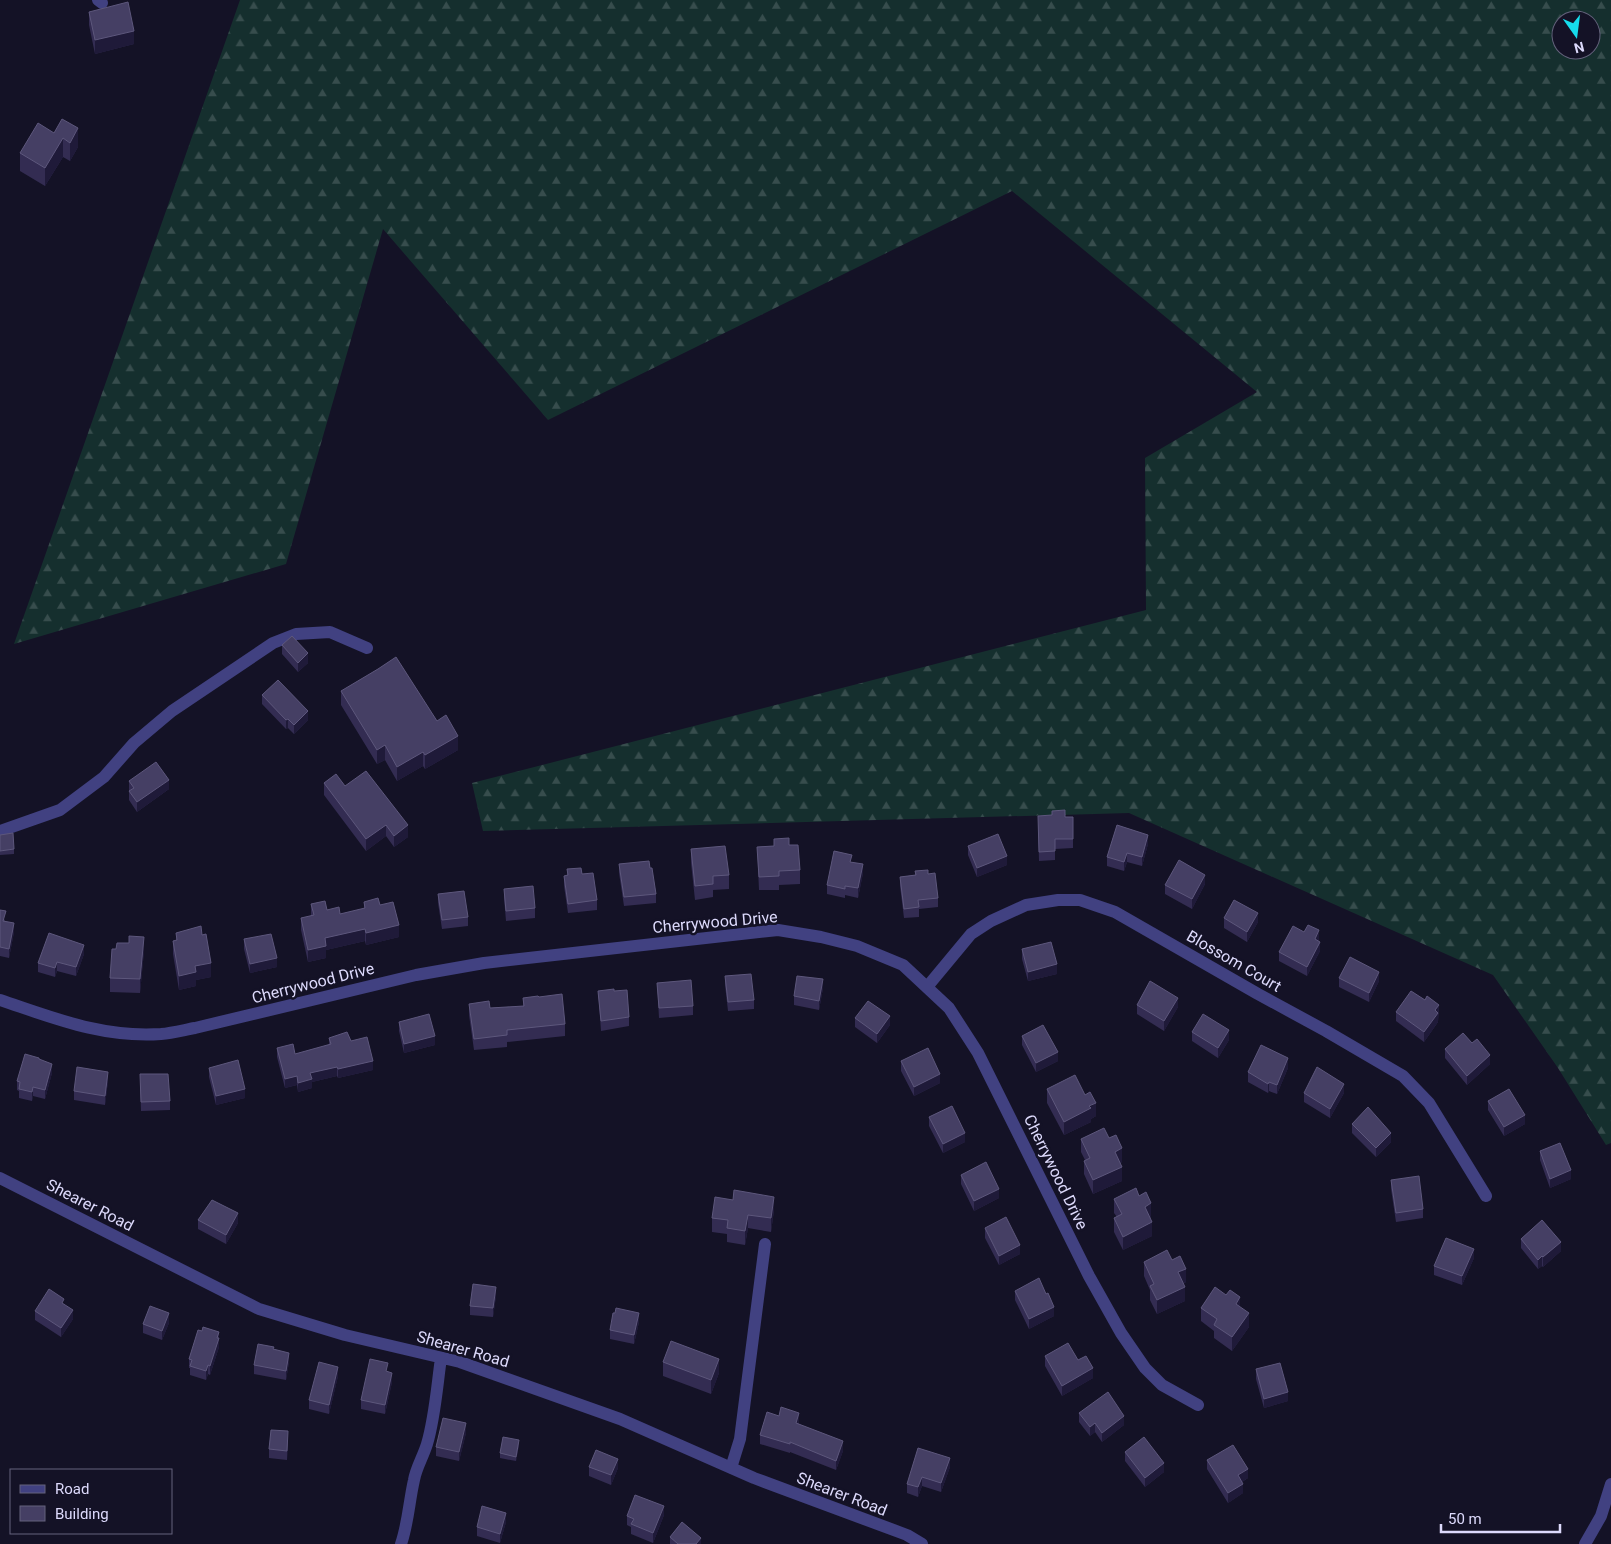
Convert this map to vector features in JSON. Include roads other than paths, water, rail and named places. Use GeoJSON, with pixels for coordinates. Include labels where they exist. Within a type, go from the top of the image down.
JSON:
{"type":"FeatureCollection","features":[{"type":"Feature","properties":{"kind":"street"},"geometry":{"type":"LineString","coordinates":[[0,831],[60,810],[104,777],[134,743],[172,711],[273,643],[296,634],[330,632],[366,648]]}},
{"type":"Feature","properties":{"kind":"street","name":"Blossom Court"},"geometry":{"type":"LineString","coordinates":[[927,987],[972,934],[991,921],[1026,905],[1058,900],[1080,900],[1114,912],[1403,1076],[1429,1104],[1486,1196]]}},
{"type":"Feature","properties":{"kind":"street","name":"Cherrywood Drive"},"geometry":{"type":"LineString","coordinates":[[0,1000],[75,1025],[123,1034],[162,1034],[195,1028],[416,975],[484,964],[778,930],[821,937],[857,946],[903,965],[949,1008],[978,1053],[1089,1276],[1126,1340],[1145,1368],[1162,1385],[1198,1405]]}},
{"type":"Feature","properties":{"kind":"street","name":"Shearer Road"},"geometry":{"type":"LineString","coordinates":[[0,1178],[259,1309],[345,1335],[460,1362],[620,1419],[730,1468],[907,1535],[922,1544]]}},
{"type":"Feature","properties":{"kind":"street"},"geometry":{"type":"LineString","coordinates":[[730,1468],[740,1439],[765,1244]]}},
{"type":"Feature","properties":{"kind":"street"},"geometry":{"type":"LineString","coordinates":[[401,1544],[406,1531],[414,1478],[427,1443],[435,1408],[441,1358]]}},
{"type":"Feature","properties":{"kind":"street"},"geometry":{"type":"LineString","coordinates":[[1585,1544],[1601,1516],[1611,1484]]}}]}
